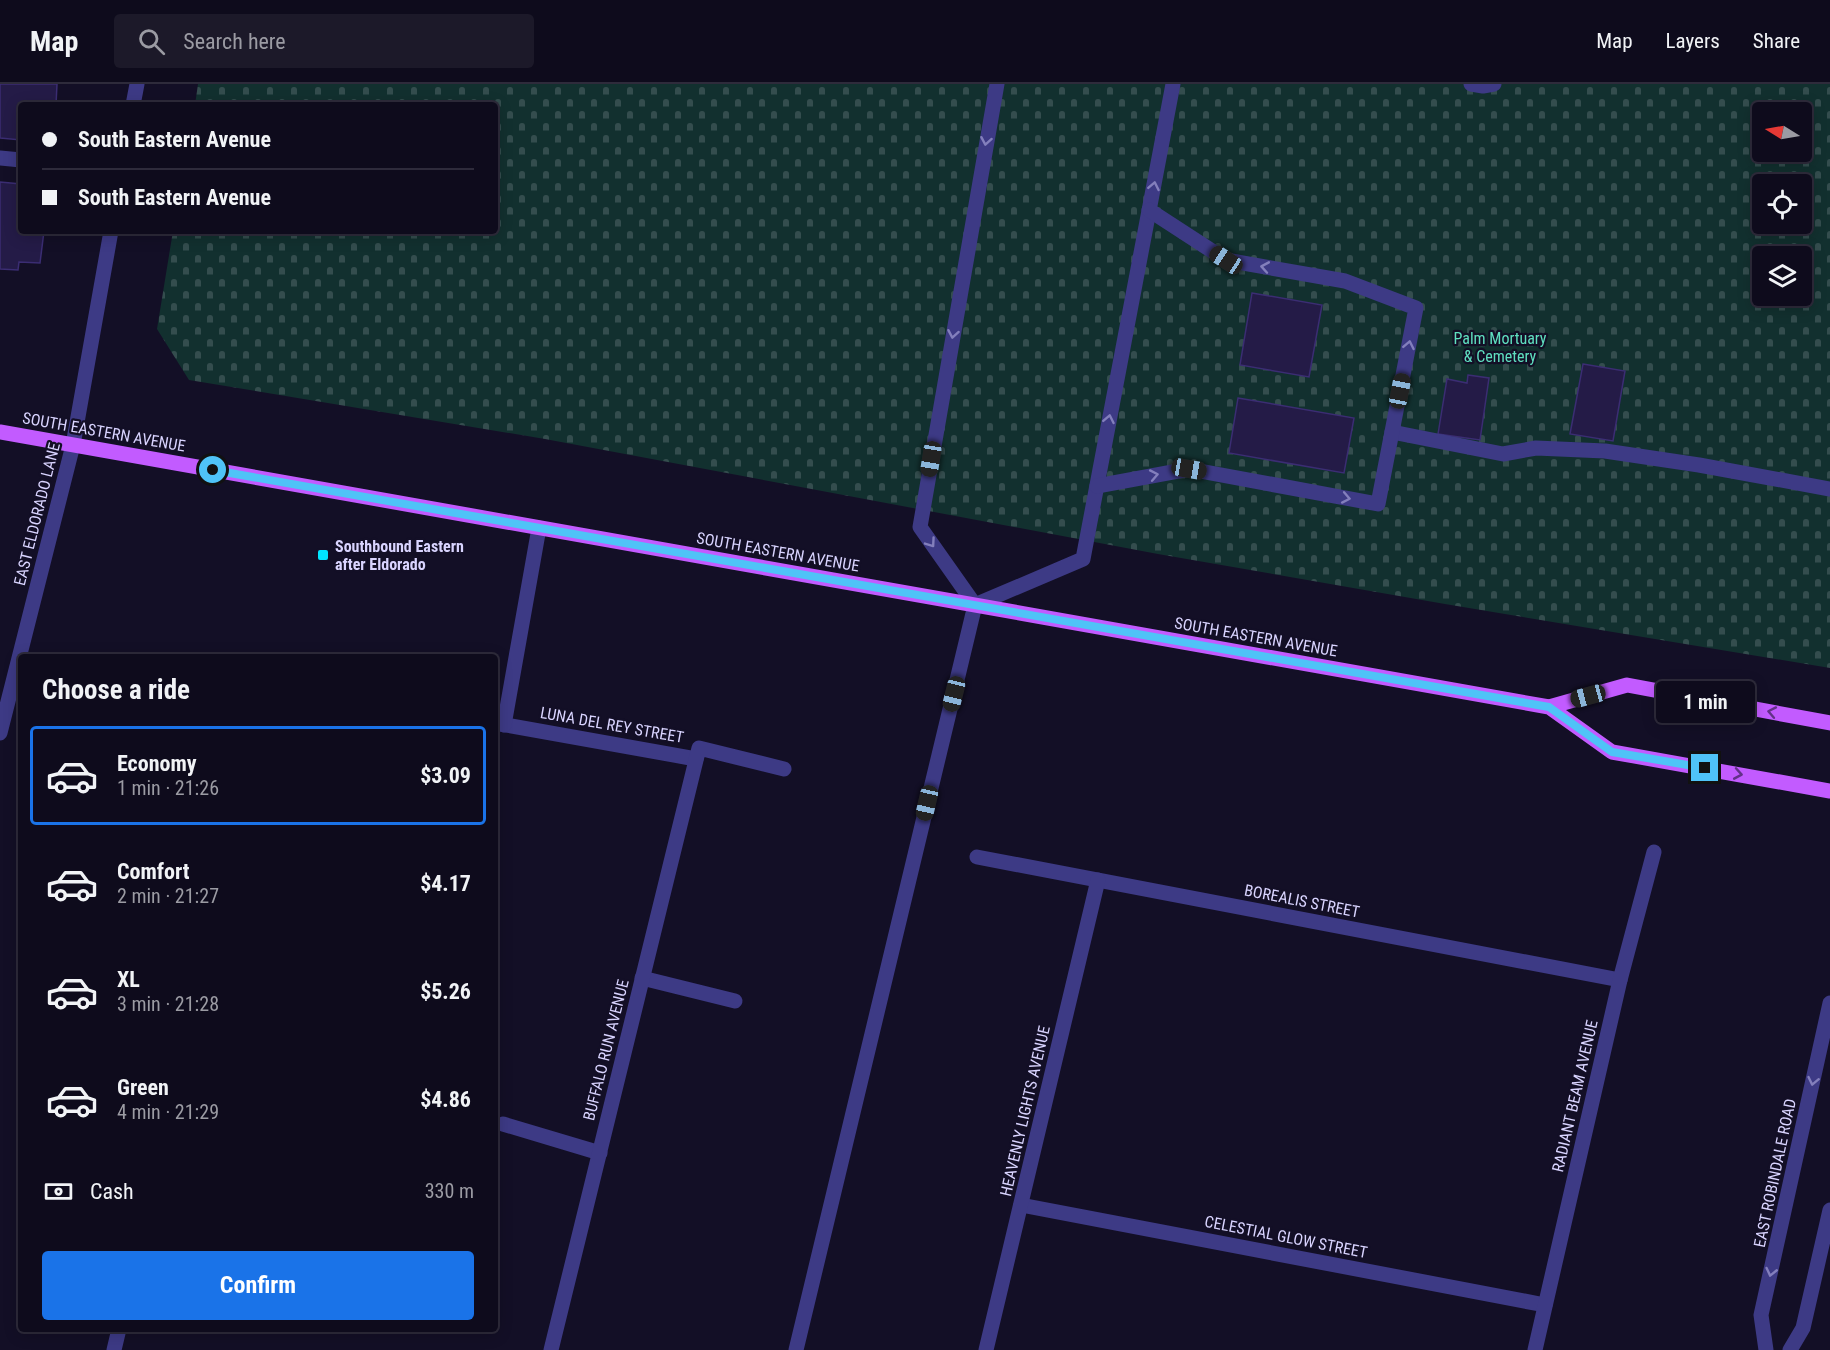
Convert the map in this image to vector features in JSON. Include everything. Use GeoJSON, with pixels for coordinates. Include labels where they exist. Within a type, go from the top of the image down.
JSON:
{"type":"FeatureCollection","features":[{"type":"Feature","properties":{"kind":"main road","name":"SOUTH EASTERN AVENUE"},"geometry":{"type":"LineString","coordinates":[[0,432],[1549,707],[1612,752],[1830,791]]}},
{"type":"Feature","properties":{"kind":"main road","name":"SOUTH EASTERN AVENUE"},"geometry":{"type":"LineString","coordinates":[[1549,707],[1627,685],[1830,723]]}},
{"type":"Feature","properties":{"kind":"street"},"geometry":{"type":"LineString","coordinates":[[134,102],[137,84]]}},
{"type":"Feature","properties":{"kind":"street"},"geometry":{"type":"LineString","coordinates":[[796,1350],[975,605],[920,527],[997,84]]}},
{"type":"Feature","properties":{"kind":"street"},"geometry":{"type":"LineString","coordinates":[[975,605],[1083,559],[1173,84]]}},
{"type":"Feature","properties":{"kind":"street"},"geometry":{"type":"LineString","coordinates":[[1471,84],[1484,86],[1494,84]]}},
{"type":"Feature","properties":{"kind":"street"},"geometry":{"type":"LineString","coordinates":[[0,158],[18,160]]}},
{"type":"Feature","properties":{"kind":"street"},"geometry":{"type":"LineString","coordinates":[[1096,486],[1189,469],[1378,504],[1416,308],[1345,281],[1226,260],[1149,210]]}},
{"type":"Feature","properties":{"kind":"street","name":"EAST ELDORADO LANE"},"geometry":{"type":"LineString","coordinates":[[20,654],[73,445],[110,234]]}},
{"type":"Feature","properties":{"kind":"street"},"geometry":{"type":"LineString","coordinates":[[1392,432],[1503,454],[1536,448],[1605,451],[1699,465],[1830,489]]}},
{"type":"Feature","properties":{"kind":"street"},"geometry":{"type":"LineString","coordinates":[[499,724],[539,528]]}},
{"type":"Feature","properties":{"kind":"street","name":"EAST ELDORADO LANE"},"geometry":{"type":"LineString","coordinates":[[0,733],[18,662]]}},
{"type":"Feature","properties":{"kind":"street","name":"LUNA DEL REY STREET"},"geometry":{"type":"LineString","coordinates":[[499,724],[696,759],[699,748],[784,769]]}},
{"type":"Feature","properties":{"kind":"street","name":"BUFFALO RUN AVENUE"},"geometry":{"type":"LineString","coordinates":[[551,1350],[696,759]]}},
{"type":"Feature","properties":{"kind":"street","name":"RADIANT BEAM AVENUE"},"geometry":{"type":"LineString","coordinates":[[1535,1350],[1620,980],[1654,852]]}},
{"type":"Feature","properties":{"kind":"street","name":"BOREALIS STREET"},"geometry":{"type":"LineString","coordinates":[[977,857],[1620,980]]}},
{"type":"Feature","properties":{"kind":"street","name":"HEAVENLY LIGHTS AVENUE"},"geometry":{"type":"LineString","coordinates":[[986,1350],[1098,880]]}},
{"type":"Feature","properties":{"kind":"street"},"geometry":{"type":"LineString","coordinates":[[642,978],[735,1001]]}},
{"type":"Feature","properties":{"kind":"street","name":"EAST ROBINDALE ROAD"},"geometry":{"type":"LineString","coordinates":[[1766,1350],[1761,1315],[1830,1003]]}},
{"type":"Feature","properties":{"kind":"street"},"geometry":{"type":"LineString","coordinates":[[503,1125],[600,1153]]}},
{"type":"Feature","properties":{"kind":"street","name":"CELESTIAL GLOW STREET"},"geometry":{"type":"LineString","coordinates":[[1021,1205],[1545,1305]]}},
{"type":"Feature","properties":{"kind":"street"},"geometry":{"type":"LineString","coordinates":[[1790,1350],[1803,1328],[1830,1210]]}},
{"type":"Feature","properties":{"kind":"street"},"geometry":{"type":"LineString","coordinates":[[114,1350],[118,1332]]}},
{"type":"Feature","properties":{"kind":"green space","name":"Palm Mortuary & Cemetery"},"geometry":{"type":"Polygon","coordinates":[[[198,84],[1830,84],[1830,668],[1158,554],[545,439],[189,380],[157,329],[173,234],[498,234],[498,102],[195,102],[198,84]]]}},
{"type":"Feature","properties":{"kind":"building"},"geometry":{"type":"Polygon","coordinates":[[[0,84],[57,84],[56,102],[18,102],[18,140],[0,138],[0,84]]]}},
{"type":"Feature","properties":{"kind":"building"},"geometry":{"type":"Polygon","coordinates":[[[0,182],[18,184],[18,234],[44,234],[40,263],[19,262],[18,270],[0,269],[0,182]]]}},
{"type":"Feature","properties":{"kind":"building"},"geometry":{"type":"Polygon","coordinates":[[[1252,293],[1322,305],[1309,377],[1240,365],[1252,293]]]}},
{"type":"Feature","properties":{"kind":"building"},"geometry":{"type":"Polygon","coordinates":[[[1583,364],[1625,371],[1613,441],[1570,434],[1583,364]]]}},
{"type":"Feature","properties":{"kind":"building"},"geometry":{"type":"Polygon","coordinates":[[[1468,375],[1489,378],[1480,440],[1438,434],[1447,379],[1467,383],[1468,375]]]}},
{"type":"Feature","properties":{"kind":"building"},"geometry":{"type":"Polygon","coordinates":[[[1238,398],[1354,418],[1344,473],[1229,453],[1238,398]]]}},
{"type":"Feature","properties":{"kind":"place","name":"Southbound Eastern after Eldorado"},"geometry":{"type":"Point","coordinates":[323,555]}},
{"type":"Feature","properties":{"kind":"route"},"geometry":{"type":"LineString","coordinates":[[213,470],[1549,707],[1612,752],[1705,768]]}}]}
